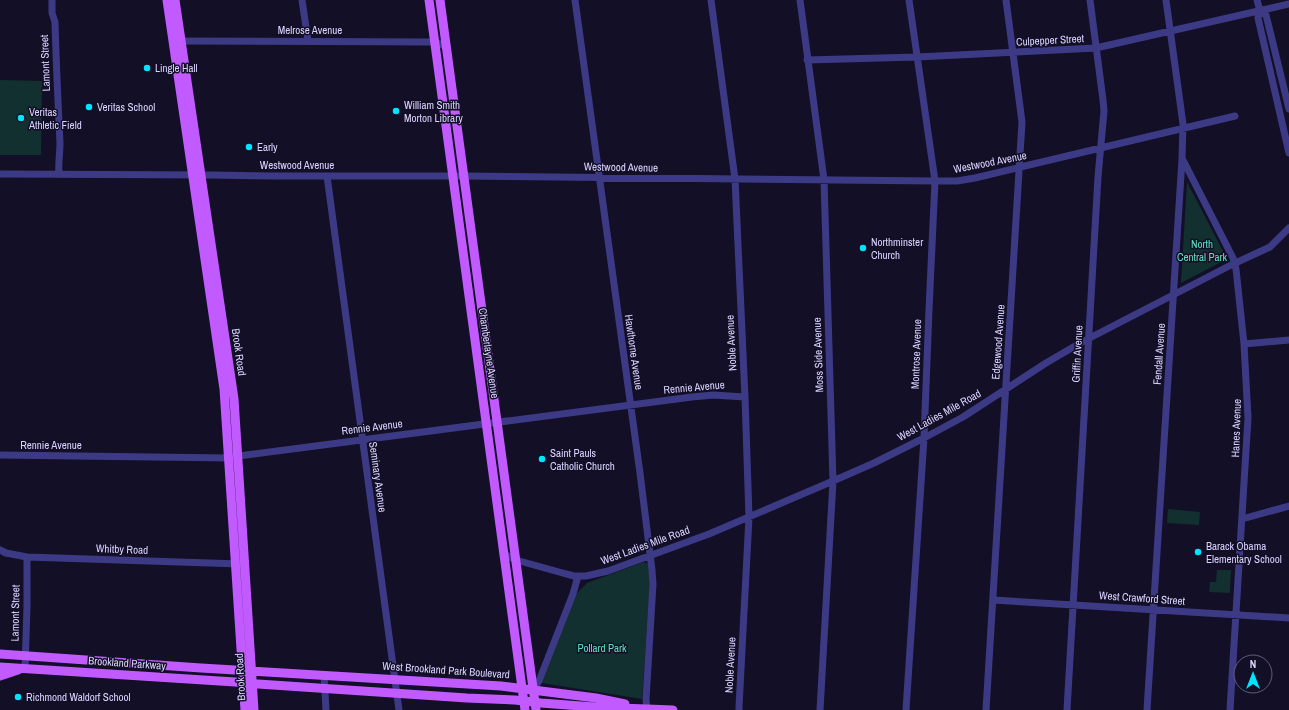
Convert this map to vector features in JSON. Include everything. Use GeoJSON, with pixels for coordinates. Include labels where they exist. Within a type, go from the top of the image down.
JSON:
{"type":"FeatureCollection","features":[{"type":"Feature","properties":{"kind":"main road","name":"Brook Road"},"geometry":{"type":"LineString","coordinates":[[167,0],[177,41],[232,389],[233,457],[247,671],[254,710]]}},
{"type":"Feature","properties":{"kind":"main road","name":"Brook Road"},"geometry":{"type":"LineString","coordinates":[[175,0],[177,41]]}},
{"type":"Feature","properties":{"kind":"main road","name":"Chamberlayne Avenue"},"geometry":{"type":"LineString","coordinates":[[429,0],[525,706]]}},
{"type":"Feature","properties":{"kind":"main road","name":"Chamberlayne Avenue"},"geometry":{"type":"LineString","coordinates":[[440,0],[536,706]]}},
{"type":"Feature","properties":{"kind":"main road","name":"Brookland Parkway"},"geometry":{"type":"LineString","coordinates":[[0,654],[25,657],[247,671]]}},
{"type":"Feature","properties":{"kind":"main road","name":"Brookland Parkway"},"geometry":{"type":"LineString","coordinates":[[0,667],[248,683]]}},
{"type":"Feature","properties":{"kind":"main road"},"geometry":{"type":"LineString","coordinates":[[0,676],[23,669]]}},
{"type":"Feature","properties":{"kind":"main road","name":"West Brookland Park Boulevard"},"geometry":{"type":"LineString","coordinates":[[247,671],[395,679],[534,689],[596,698],[646,709]]}},
{"type":"Feature","properties":{"kind":"main road","name":"Brook Road"},"geometry":{"type":"LineString","coordinates":[[245,710],[248,683]]}},
{"type":"Feature","properties":{"kind":"main road","name":"West Brookland Park Boulevard"},"geometry":{"type":"LineString","coordinates":[[248,683],[397,694],[525,706],[674,710]]}},
{"type":"Feature","properties":{"kind":"street","name":"Lamont Street"},"geometry":{"type":"LineString","coordinates":[[52,0],[52,13],[55,22],[58,91],[60,150],[58,159],[59,174]]}},
{"type":"Feature","properties":{"kind":"street"},"geometry":{"type":"LineString","coordinates":[[302,0],[308,41]]}},
{"type":"Feature","properties":{"kind":"street","name":"Hawthorne Avenue"},"geometry":{"type":"LineString","coordinates":[[575,0],[653,584],[646,709]]}},
{"type":"Feature","properties":{"kind":"street","name":"Noble Avenue"},"geometry":{"type":"LineString","coordinates":[[711,0],[735,179],[745,397],[749,517],[739,710]]}},
{"type":"Feature","properties":{"kind":"street","name":"Moss Side Avenue"},"geometry":{"type":"LineString","coordinates":[[800,0],[824,180],[833,481],[820,710]]}},
{"type":"Feature","properties":{"kind":"street","name":"Montrose Avenue"},"geometry":{"type":"LineString","coordinates":[[906,710],[924,438],[936,181],[909,0]]}},
{"type":"Feature","properties":{"kind":"street","name":"Edgewood Avenue"},"geometry":{"type":"LineString","coordinates":[[986,710],[1022,122],[1006,0]]}},
{"type":"Feature","properties":{"kind":"street","name":"Griffin Avenue"},"geometry":{"type":"LineString","coordinates":[[1066,710],[1090,338],[1103,106],[1090,0]]}},
{"type":"Feature","properties":{"kind":"street","name":"Fendall Avenue"},"geometry":{"type":"LineString","coordinates":[[1148,710],[1183,128],[1166,0]]}},
{"type":"Feature","properties":{"kind":"street"},"geometry":{"type":"LineString","coordinates":[[1257,0],[1260,11],[1258,18],[1289,153]]}},
{"type":"Feature","properties":{"kind":"street","name":"Culpepper Street"},"geometry":{"type":"LineString","coordinates":[[808,60],[917,57],[1096,48],[1289,4]]}},
{"type":"Feature","properties":{"kind":"street"},"geometry":{"type":"LineString","coordinates":[[1260,11],[1266,15],[1289,105],[1278,106]]}},
{"type":"Feature","properties":{"kind":"street","name":"Melrose Avenue"},"geometry":{"type":"LineString","coordinates":[[177,41],[435,42],[447,47]]}},
{"type":"Feature","properties":{"kind":"street","name":"Westwood Avenue"},"geometry":{"type":"LineString","coordinates":[[0,174],[197,174],[936,181],[975,178],[1235,116]]}},
{"type":"Feature","properties":{"kind":"street","name":"Hanes Avenue"},"geometry":{"type":"LineString","coordinates":[[1182,159],[1234,258],[1244,344],[1248,418],[1230,710]]}},
{"type":"Feature","properties":{"kind":"street","name":"Seminary Avenue"},"geometry":{"type":"LineString","coordinates":[[326,176],[399,710]]}},
{"type":"Feature","properties":{"kind":"street","name":"West Ladies Mile Road"},"geometry":{"type":"LineString","coordinates":[[504,554],[516,560],[578,576],[601,573],[709,534],[874,463],[924,438],[963,417],[1046,363],[1090,338],[1235,263],[1270,247],[1289,228]]}},
{"type":"Feature","properties":{"kind":"street"},"geometry":{"type":"LineString","coordinates":[[1244,344],[1289,340]]}},
{"type":"Feature","properties":{"kind":"street","name":"Rennie Avenue"},"geometry":{"type":"LineString","coordinates":[[0,455],[233,457],[497,421],[702,396],[728,395],[745,397]]}},
{"type":"Feature","properties":{"kind":"street"},"geometry":{"type":"LineString","coordinates":[[1242,519],[1289,506]]}},
{"type":"Feature","properties":{"kind":"street","name":"Whitby Road"},"geometry":{"type":"LineString","coordinates":[[0,550],[6,553],[26,557],[240,564]]}},
{"type":"Feature","properties":{"kind":"street","name":"Lamont Street"},"geometry":{"type":"LineString","coordinates":[[23,669],[25,657],[27,606],[26,557]]}},
{"type":"Feature","properties":{"kind":"street"},"geometry":{"type":"LineString","coordinates":[[534,689],[539,682],[573,594],[578,576]]}},
{"type":"Feature","properties":{"kind":"street","name":"West Crawford Street"},"geometry":{"type":"LineString","coordinates":[[993,600],[1289,618]]}},
{"type":"Feature","properties":{"kind":"street"},"geometry":{"type":"LineString","coordinates":[[324,675],[326,710]]}},
{"type":"Feature","properties":{"kind":"green space","name":"Veritas Athletic Field"},"geometry":{"type":"Polygon","coordinates":[[[0,80],[42,81],[41,155],[0,155],[0,80]]]}},
{"type":"Feature","properties":{"kind":"green space","name":"North Central Park"},"geometry":{"type":"Polygon","coordinates":[[[1187,182],[1227,259],[1181,283],[1187,182]]]}},
{"type":"Feature","properties":{"kind":"green space"},"geometry":{"type":"Polygon","coordinates":[[[1168,509],[1200,512],[1199,525],[1167,523],[1168,509]]]}},
{"type":"Feature","properties":{"kind":"green space","name":"Pollard Park"},"geometry":{"type":"Polygon","coordinates":[[[644,562],[648,564],[650,581],[642,699],[542,683],[578,592],[587,583],[644,562]]]}},
{"type":"Feature","properties":{"kind":"green space"},"geometry":{"type":"Polygon","coordinates":[[[1217,570],[1231,570],[1230,593],[1209,592],[1210,582],[1216,582],[1217,570]]]}},
{"type":"Feature","properties":{"kind":"place","name":"Lingle Hall"},"geometry":{"type":"Point","coordinates":[147,68]}},
{"type":"Feature","properties":{"kind":"place","name":"Veritas School"},"geometry":{"type":"Point","coordinates":[89,107]}},
{"type":"Feature","properties":{"kind":"place","name":"William Smith Morton Library"},"geometry":{"type":"Point","coordinates":[396,111]}},
{"type":"Feature","properties":{"kind":"place","name":"Veritas Athletic Field"},"geometry":{"type":"Point","coordinates":[21,118]}},
{"type":"Feature","properties":{"kind":"place","name":"Early"},"geometry":{"type":"Point","coordinates":[249,147]}},
{"type":"Feature","properties":{"kind":"place","name":"Northminster Church"},"geometry":{"type":"Point","coordinates":[863,248]}},
{"type":"Feature","properties":{"kind":"place","name":"Saint Pauls Catholic Church"},"geometry":{"type":"Point","coordinates":[542,459]}},
{"type":"Feature","properties":{"kind":"place","name":"Barack Obama Elementary School"},"geometry":{"type":"Point","coordinates":[1198,552]}},
{"type":"Feature","properties":{"kind":"place","name":"Richmond Waldorf School"},"geometry":{"type":"Point","coordinates":[18,697]}}]}
